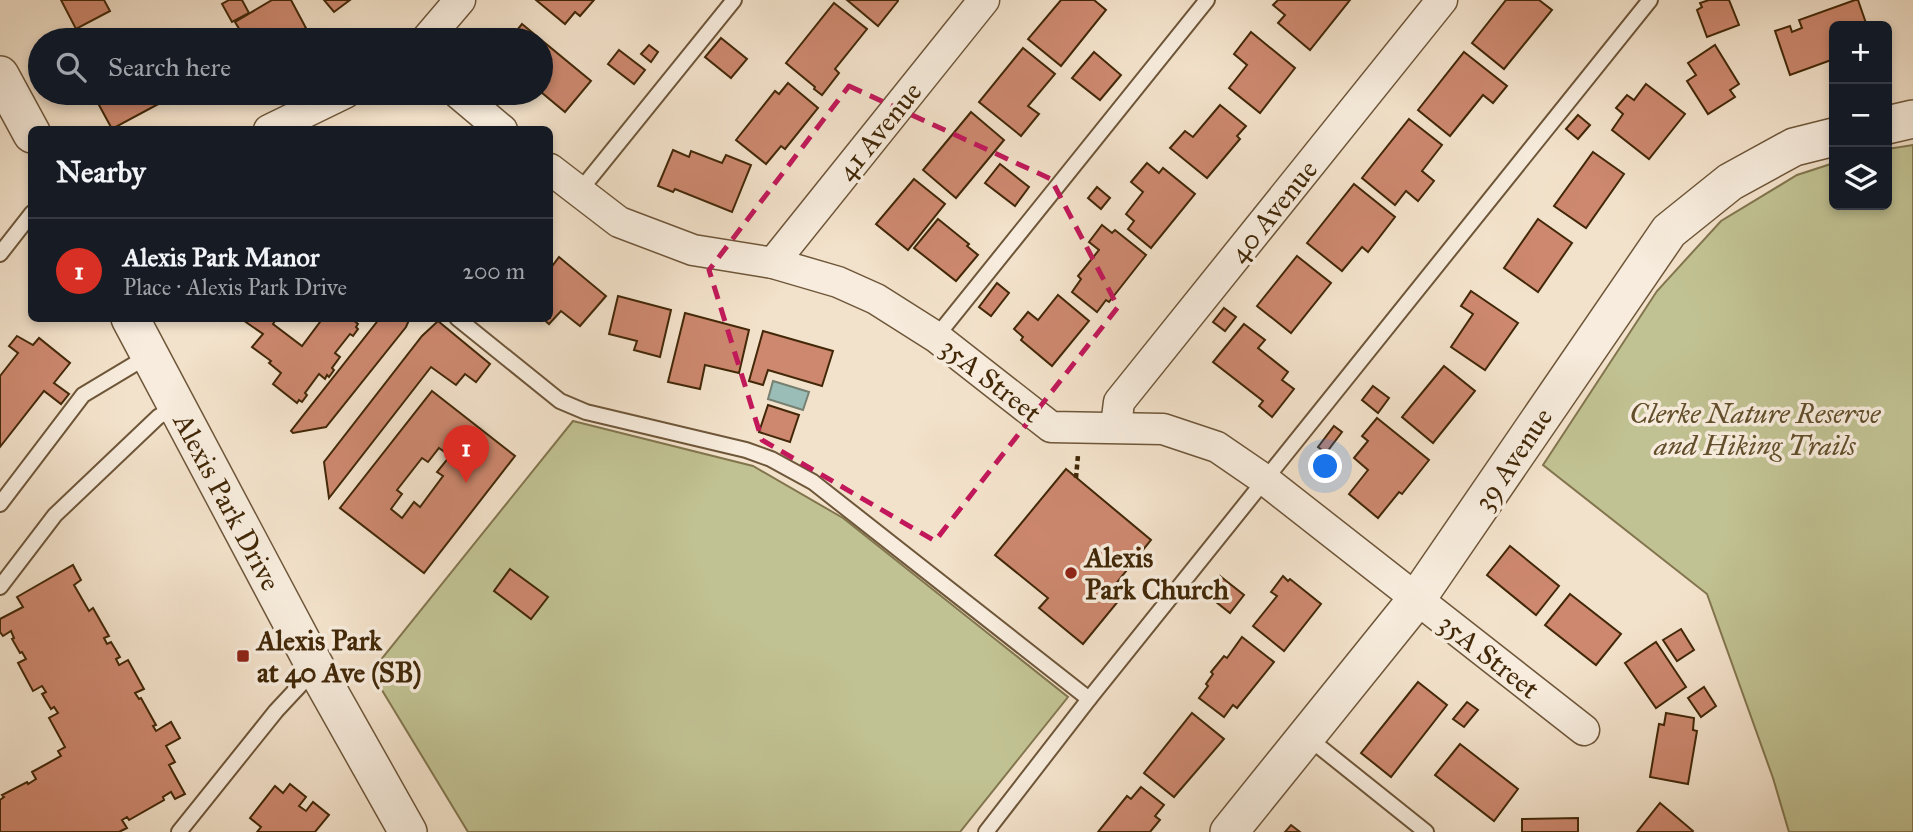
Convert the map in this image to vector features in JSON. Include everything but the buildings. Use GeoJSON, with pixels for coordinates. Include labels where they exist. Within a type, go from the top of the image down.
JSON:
{"type":"FeatureCollection","features":[{"type":"Feature","properties":{"kind":"street"},"geometry":{"type":"LineString","coordinates":[[436,28],[460,0]]}},
{"type":"Feature","properties":{"kind":"street","name":"41 Avenue"},"geometry":{"type":"LineString","coordinates":[[773,263],[984,0]]}},
{"type":"Feature","properties":{"kind":"street","name":"40 Avenue"},"geometry":{"type":"LineString","coordinates":[[1115,426],[1119,401],[1442,0]]}},
{"type":"Feature","properties":{"kind":"street"},"geometry":{"type":"LineString","coordinates":[[0,75],[28,127]]}},
{"type":"Feature","properties":{"kind":"street"},"geometry":{"type":"LineString","coordinates":[[277,126],[320,105]]}},
{"type":"Feature","properties":{"kind":"street"},"geometry":{"type":"LineString","coordinates":[[472,105],[497,126]]}},
{"type":"Feature","properties":{"kind":"street"},"geometry":{"type":"LineString","coordinates":[[1892,124],[1913,119]]}},
{"type":"Feature","properties":{"kind":"street","name":"39 Avenue"},"geometry":{"type":"LineString","coordinates":[[1229,832],[1416,600],[1669,231],[1730,182],[1794,147],[1829,138]]}},
{"type":"Feature","properties":{"kind":"street","name":"35A Street"},"geometry":{"type":"LineString","coordinates":[[553,172],[619,222],[693,250],[773,263],[838,282],[876,299],[936,337],[1051,427],[1115,426],[1163,429],[1217,447],[1265,480],[1584,730]]}},
{"type":"Feature","properties":{"kind":"street","name":"Alexis Park Drive"},"geometry":{"type":"LineString","coordinates":[[132,322],[319,674],[408,832]]}},
{"type":"Feature","properties":{"kind":"lane"},"geometry":{"type":"LineString","coordinates":[[578,193],[734,0]]}},
{"type":"Feature","properties":{"kind":"lane"},"geometry":{"type":"LineString","coordinates":[[936,337],[1208,0]]}},
{"type":"Feature","properties":{"kind":"lane"},"geometry":{"type":"LineString","coordinates":[[986,832],[1089,699],[1650,0]]}},
{"type":"Feature","properties":{"kind":"lane"},"geometry":{"type":"LineString","coordinates":[[0,254],[28,218]]}},
{"type":"Feature","properties":{"kind":"lane"},"geometry":{"type":"LineString","coordinates":[[462,322],[560,401],[586,412],[746,450],[771,459],[813,482],[1089,699]]}},
{"type":"Feature","properties":{"kind":"lane"},"geometry":{"type":"LineString","coordinates":[[0,503],[83,395],[149,356]]}},
{"type":"Feature","properties":{"kind":"lane"},"geometry":{"type":"LineString","coordinates":[[0,587],[55,515],[158,417],[176,406]]}},
{"type":"Feature","properties":{"kind":"lane"},"geometry":{"type":"LineString","coordinates":[[179,832],[276,711],[304,681],[319,674]]}},
{"type":"Feature","properties":{"kind":"lane"},"geometry":{"type":"LineString","coordinates":[[1305,735],[1426,832]]}},
{"type":"Feature","properties":{"kind":"path"},"geometry":{"type":"LineString","coordinates":[[1076,478],[1078,451]]}},
{"type":"Feature","properties":{"kind":"highlighted area"},"geometry":{"type":"Polygon","coordinates":[[[849,86],[1051,179],[1118,307],[935,541],[762,440],[709,270],[849,86]]]}},
{"type":"Feature","properties":{"kind":"green space","name":"Clerke Nature Reserve and Hiking Trails"},"geometry":{"type":"Polygon","coordinates":[[[1913,145],[1913,832],[1789,832],[1773,778],[1707,594],[1543,465],[1657,291],[1721,221],[1797,175],[1829,165],[1829,210],[1892,210],[1892,148],[1913,145]]]}},
{"type":"Feature","properties":{"kind":"green space"},"geometry":{"type":"Polygon","coordinates":[[[573,421],[753,466],[843,518],[1068,697],[960,832],[468,832],[371,672],[573,421]]]}},
{"type":"Feature","properties":{"kind":"water"},"geometry":{"type":"Polygon","coordinates":[[[773,381],[809,392],[803,410],[768,399],[773,381]]]}},
{"type":"Feature","properties":{"kind":"place","name":"Alexis Park Manor"},"geometry":{"type":"Point","coordinates":[466,483]}},
{"type":"Feature","properties":{"kind":"place","name":"Alexis Park Church"},"geometry":{"type":"Point","coordinates":[1071,573]}},
{"type":"Feature","properties":{"kind":"place","name":"Alexis Park at 40 Ave (SB)"},"geometry":{"type":"Point","coordinates":[243,656]}}]}
